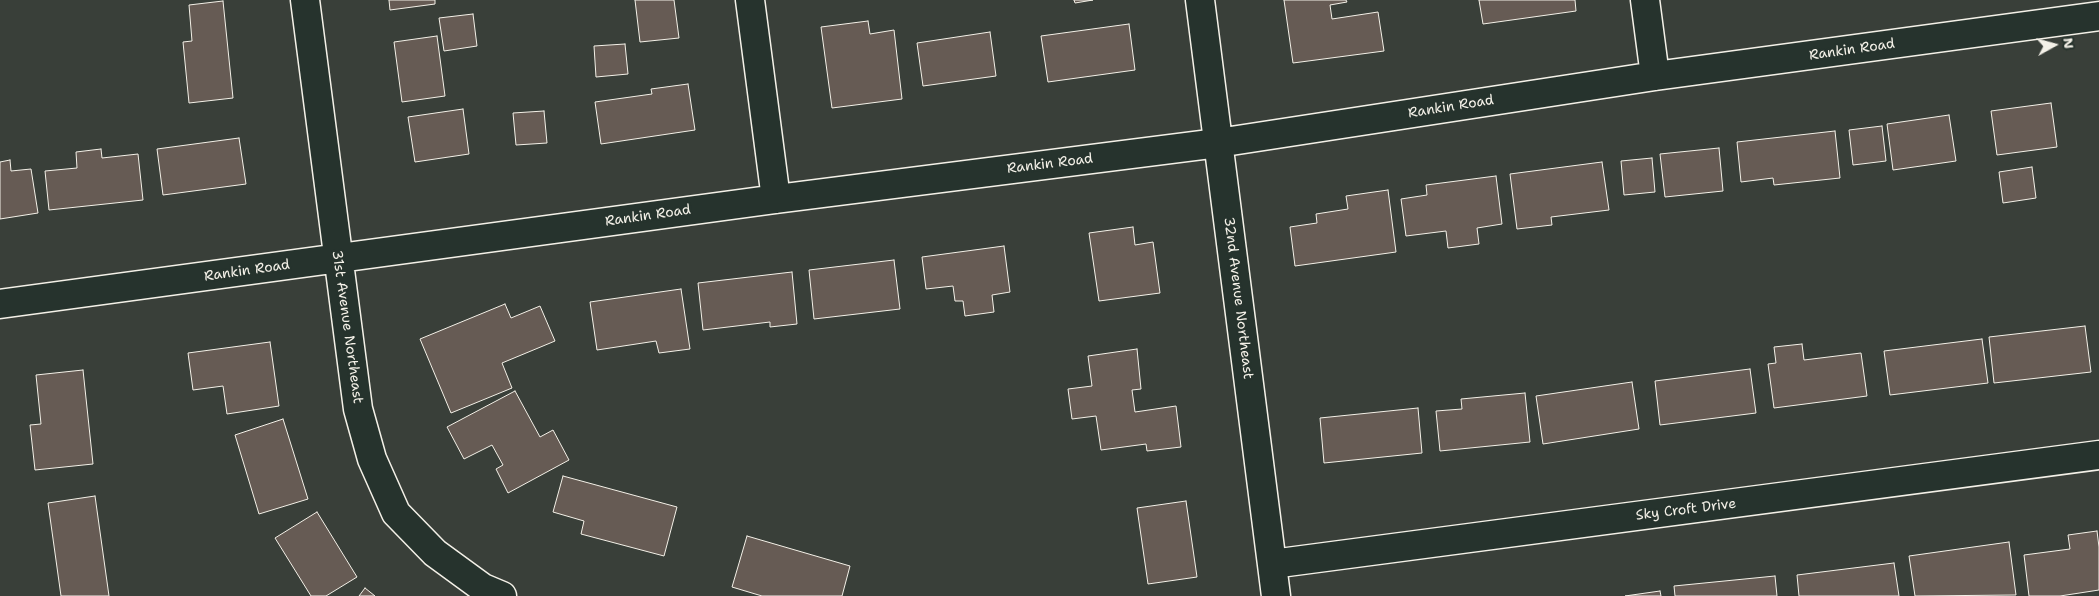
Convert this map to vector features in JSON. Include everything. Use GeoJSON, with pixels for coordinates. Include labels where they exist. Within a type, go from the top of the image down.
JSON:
{"type":"FeatureCollection","features":[{"type":"Feature","properties":{"kind":"street","name":"31st Avenue Northeast"},"geometry":{"type":"LineString","coordinates":[[305,0],[358,409],[372,459],[396,513],[435,554],[483,588],[502,596]]}},
{"type":"Feature","properties":{"kind":"street"},"geometry":{"type":"LineString","coordinates":[[750,0],[776,199]]}},
{"type":"Feature","properties":{"kind":"street","name":"32nd Avenue Northeast"},"geometry":{"type":"LineString","coordinates":[[1200,0],[1276,596]]}},
{"type":"Feature","properties":{"kind":"street"},"geometry":{"type":"LineString","coordinates":[[1645,0],[1655,76]]}},
{"type":"Feature","properties":{"kind":"street","name":"Rankin Road"},"geometry":{"type":"LineString","coordinates":[[0,304],[776,199],[1218,143],[1655,76],[2099,16]]}},
{"type":"Feature","properties":{"kind":"street","name":"Sky Croft Drive"},"geometry":{"type":"LineString","coordinates":[[1272,564],[2099,455]]}},
{"type":"Feature","properties":{"kind":"building"},"geometry":{"type":"Polygon","coordinates":[[[389,0],[435,0],[435,4],[390,10],[389,0]]]}},
{"type":"Feature","properties":{"kind":"building"},"geometry":{"type":"Polygon","coordinates":[[[635,0],[674,0],[679,38],[640,42],[635,0]]]}},
{"type":"Feature","properties":{"kind":"building"},"geometry":{"type":"Polygon","coordinates":[[[1074,0],[1093,0],[1075,3],[1074,0]]]}},
{"type":"Feature","properties":{"kind":"building"},"geometry":{"type":"Polygon","coordinates":[[[1284,0],[1346,0],[1347,2],[1330,5],[1332,19],[1378,12],[1384,51],[1293,63],[1284,0]]]}},
{"type":"Feature","properties":{"kind":"building"},"geometry":{"type":"Polygon","coordinates":[[[1479,0],[1575,0],[1576,11],[1483,24],[1479,0]]]}},
{"type":"Feature","properties":{"kind":"building"},"geometry":{"type":"Polygon","coordinates":[[[223,1],[233,98],[189,103],[183,42],[192,41],[189,5],[223,1]]]}},
{"type":"Feature","properties":{"kind":"building"},"geometry":{"type":"Polygon","coordinates":[[[473,14],[477,46],[444,51],[439,18],[473,14]]]}},
{"type":"Feature","properties":{"kind":"building"},"geometry":{"type":"Polygon","coordinates":[[[868,21],[870,34],[894,30],[902,99],[832,108],[821,27],[868,21]]]}},
{"type":"Feature","properties":{"kind":"building"},"geometry":{"type":"Polygon","coordinates":[[[1129,24],[1135,70],[1048,82],[1041,36],[1129,24]]]}},
{"type":"Feature","properties":{"kind":"building"},"geometry":{"type":"Polygon","coordinates":[[[990,32],[996,76],[923,86],[917,43],[990,32]]]}},
{"type":"Feature","properties":{"kind":"building"},"geometry":{"type":"Polygon","coordinates":[[[437,36],[445,96],[402,102],[394,42],[437,36]]]}},
{"type":"Feature","properties":{"kind":"building"},"geometry":{"type":"Polygon","coordinates":[[[625,44],[628,74],[596,77],[594,46],[625,44]]]}},
{"type":"Feature","properties":{"kind":"building"},"geometry":{"type":"Polygon","coordinates":[[[688,84],[695,130],[601,144],[595,102],[652,94],[651,89],[688,84]]]}},
{"type":"Feature","properties":{"kind":"building"},"geometry":{"type":"Polygon","coordinates":[[[2051,103],[2057,147],[1997,155],[1991,111],[2051,103]]]}},
{"type":"Feature","properties":{"kind":"building"},"geometry":{"type":"Polygon","coordinates":[[[463,109],[469,154],[415,162],[408,117],[463,109]]]}},
{"type":"Feature","properties":{"kind":"building"},"geometry":{"type":"Polygon","coordinates":[[[544,111],[547,143],[516,145],[513,113],[544,111]]]}},
{"type":"Feature","properties":{"kind":"building"},"geometry":{"type":"Polygon","coordinates":[[[1949,115],[1956,161],[1893,170],[1887,124],[1949,115]]]}},
{"type":"Feature","properties":{"kind":"building"},"geometry":{"type":"Polygon","coordinates":[[[1882,126],[1886,161],[1853,165],[1849,130],[1882,126]]]}},
{"type":"Feature","properties":{"kind":"building"},"geometry":{"type":"Polygon","coordinates":[[[1835,131],[1840,178],[1774,185],[1773,178],[1741,182],[1737,142],[1835,131]]]}},
{"type":"Feature","properties":{"kind":"building"},"geometry":{"type":"Polygon","coordinates":[[[239,138],[246,184],[163,195],[157,149],[239,138]]]}},
{"type":"Feature","properties":{"kind":"building"},"geometry":{"type":"Polygon","coordinates":[[[1719,148],[1723,191],[1665,197],[1660,154],[1719,148]]]}},
{"type":"Feature","properties":{"kind":"building"},"geometry":{"type":"Polygon","coordinates":[[[101,149],[102,158],[138,154],[143,200],[49,210],[45,171],[77,168],[76,152],[101,149]]]}},
{"type":"Feature","properties":{"kind":"building"},"geometry":{"type":"Polygon","coordinates":[[[1652,158],[1655,192],[1624,195],[1621,161],[1652,158]]]}},
{"type":"Feature","properties":{"kind":"building"},"geometry":{"type":"Polygon","coordinates":[[[10,160],[11,171],[31,169],[38,213],[0,219],[0,162],[10,160]]]}},
{"type":"Feature","properties":{"kind":"building"},"geometry":{"type":"Polygon","coordinates":[[[1602,162],[1609,210],[1551,217],[1552,225],[1517,229],[1510,174],[1602,162]]]}},
{"type":"Feature","properties":{"kind":"building"},"geometry":{"type":"Polygon","coordinates":[[[2032,167],[2036,198],[2003,203],[1999,172],[2032,167]]]}},
{"type":"Feature","properties":{"kind":"building"},"geometry":{"type":"Polygon","coordinates":[[[1496,176],[1502,224],[1477,228],[1479,244],[1448,248],[1446,231],[1406,236],[1401,199],[1427,195],[1426,185],[1496,176]]]}},
{"type":"Feature","properties":{"kind":"building"},"geometry":{"type":"Polygon","coordinates":[[[1388,190],[1396,252],[1295,266],[1290,227],[1317,223],[1316,214],[1348,209],[1346,196],[1388,190]]]}},
{"type":"Feature","properties":{"kind":"building"},"geometry":{"type":"Polygon","coordinates":[[[1133,227],[1135,245],[1153,242],[1160,293],[1099,301],[1089,233],[1133,227]]]}},
{"type":"Feature","properties":{"kind":"building"},"geometry":{"type":"Polygon","coordinates":[[[1004,246],[1010,292],[992,295],[994,312],[965,316],[963,301],[955,301],[953,286],[926,289],[922,257],[1004,246]]]}},
{"type":"Feature","properties":{"kind":"building"},"geometry":{"type":"Polygon","coordinates":[[[894,260],[900,309],[814,319],[809,270],[894,260]]]}},
{"type":"Feature","properties":{"kind":"building"},"geometry":{"type":"Polygon","coordinates":[[[792,272],[797,324],[770,327],[770,322],[703,330],[698,283],[792,272]]]}},
{"type":"Feature","properties":{"kind":"building"},"geometry":{"type":"Polygon","coordinates":[[[681,289],[690,349],[659,353],[656,341],[597,350],[590,302],[681,289]]]}},
{"type":"Feature","properties":{"kind":"building"},"geometry":{"type":"Polygon","coordinates":[[[505,304],[511,318],[540,306],[555,341],[502,363],[512,388],[451,413],[420,339],[505,304]]]}},
{"type":"Feature","properties":{"kind":"building"},"geometry":{"type":"Polygon","coordinates":[[[2085,326],[2091,372],[1994,383],[1989,337],[2085,326]]]}},
{"type":"Feature","properties":{"kind":"building"},"geometry":{"type":"Polygon","coordinates":[[[1982,339],[1988,383],[1890,395],[1884,351],[1982,339]]]}},
{"type":"Feature","properties":{"kind":"building"},"geometry":{"type":"Polygon","coordinates":[[[270,342],[279,406],[227,414],[223,386],[193,390],[188,353],[270,342]]]}},
{"type":"Feature","properties":{"kind":"building"},"geometry":{"type":"Polygon","coordinates":[[[1802,344],[1804,360],[1861,353],[1867,396],[1774,408],[1768,364],[1776,363],[1774,347],[1802,344]]]}},
{"type":"Feature","properties":{"kind":"building"},"geometry":{"type":"Polygon","coordinates":[[[1137,349],[1141,389],[1132,390],[1135,412],[1176,406],[1181,447],[1147,451],[1146,444],[1101,450],[1096,416],[1072,419],[1068,389],[1092,386],[1088,356],[1137,349]]]}},
{"type":"Feature","properties":{"kind":"building"},"geometry":{"type":"Polygon","coordinates":[[[1750,369],[1756,413],[1660,425],[1655,381],[1750,369]]]}},
{"type":"Feature","properties":{"kind":"building"},"geometry":{"type":"Polygon","coordinates":[[[83,370],[93,464],[35,470],[30,425],[41,424],[36,375],[83,370]]]}},
{"type":"Feature","properties":{"kind":"building"},"geometry":{"type":"Polygon","coordinates":[[[1632,382],[1639,429],[1543,444],[1536,396],[1632,382]]]}},
{"type":"Feature","properties":{"kind":"building"},"geometry":{"type":"Polygon","coordinates":[[[515,391],[540,437],[553,430],[569,460],[508,493],[496,469],[503,465],[492,445],[464,459],[447,427],[515,391]]]}},
{"type":"Feature","properties":{"kind":"building"},"geometry":{"type":"Polygon","coordinates":[[[1525,393],[1530,442],[1440,451],[1436,411],[1462,409],[1461,399],[1525,393]]]}},
{"type":"Feature","properties":{"kind":"building"},"geometry":{"type":"Polygon","coordinates":[[[1418,408],[1422,453],[1324,463],[1320,418],[1418,408]]]}},
{"type":"Feature","properties":{"kind":"building"},"geometry":{"type":"Polygon","coordinates":[[[283,419],[308,499],[259,514],[235,435],[283,419]]]}},
{"type":"Feature","properties":{"kind":"building"},"geometry":{"type":"Polygon","coordinates":[[[563,476],[677,507],[664,556],[581,534],[584,521],[553,512],[563,476]]]}},
{"type":"Feature","properties":{"kind":"building"},"geometry":{"type":"Polygon","coordinates":[[[95,496],[109,596],[61,596],[48,503],[95,496]]]}},
{"type":"Feature","properties":{"kind":"building"},"geometry":{"type":"Polygon","coordinates":[[[1186,501],[1197,577],[1148,584],[1137,508],[1186,501]]]}},
{"type":"Feature","properties":{"kind":"building"},"geometry":{"type":"Polygon","coordinates":[[[317,512],[357,577],[326,596],[311,596],[275,538],[317,512]]]}},
{"type":"Feature","properties":{"kind":"building"},"geometry":{"type":"Polygon","coordinates":[[[2097,531],[2099,590],[2060,596],[2029,596],[2024,555],[2070,549],[2068,535],[2097,531]]]}},
{"type":"Feature","properties":{"kind":"building"},"geometry":{"type":"Polygon","coordinates":[[[747,536],[850,566],[842,596],[762,596],[732,587],[747,536]]]}},
{"type":"Feature","properties":{"kind":"building"},"geometry":{"type":"Polygon","coordinates":[[[2009,542],[2016,595],[1915,596],[1909,556],[2009,542]]]}},
{"type":"Feature","properties":{"kind":"building"},"geometry":{"type":"Polygon","coordinates":[[[1894,563],[1899,596],[1799,596],[1797,575],[1894,563]]]}},
{"type":"Feature","properties":{"kind":"building"},"geometry":{"type":"Polygon","coordinates":[[[1775,576],[1777,596],[1675,596],[1674,586],[1775,576]]]}},
{"type":"Feature","properties":{"kind":"building"},"geometry":{"type":"Polygon","coordinates":[[[365,588],[375,596],[359,596],[365,588]]]}},
{"type":"Feature","properties":{"kind":"building"},"geometry":{"type":"Polygon","coordinates":[[[1660,591],[1661,596],[1625,596],[1660,591]]]}}]}
